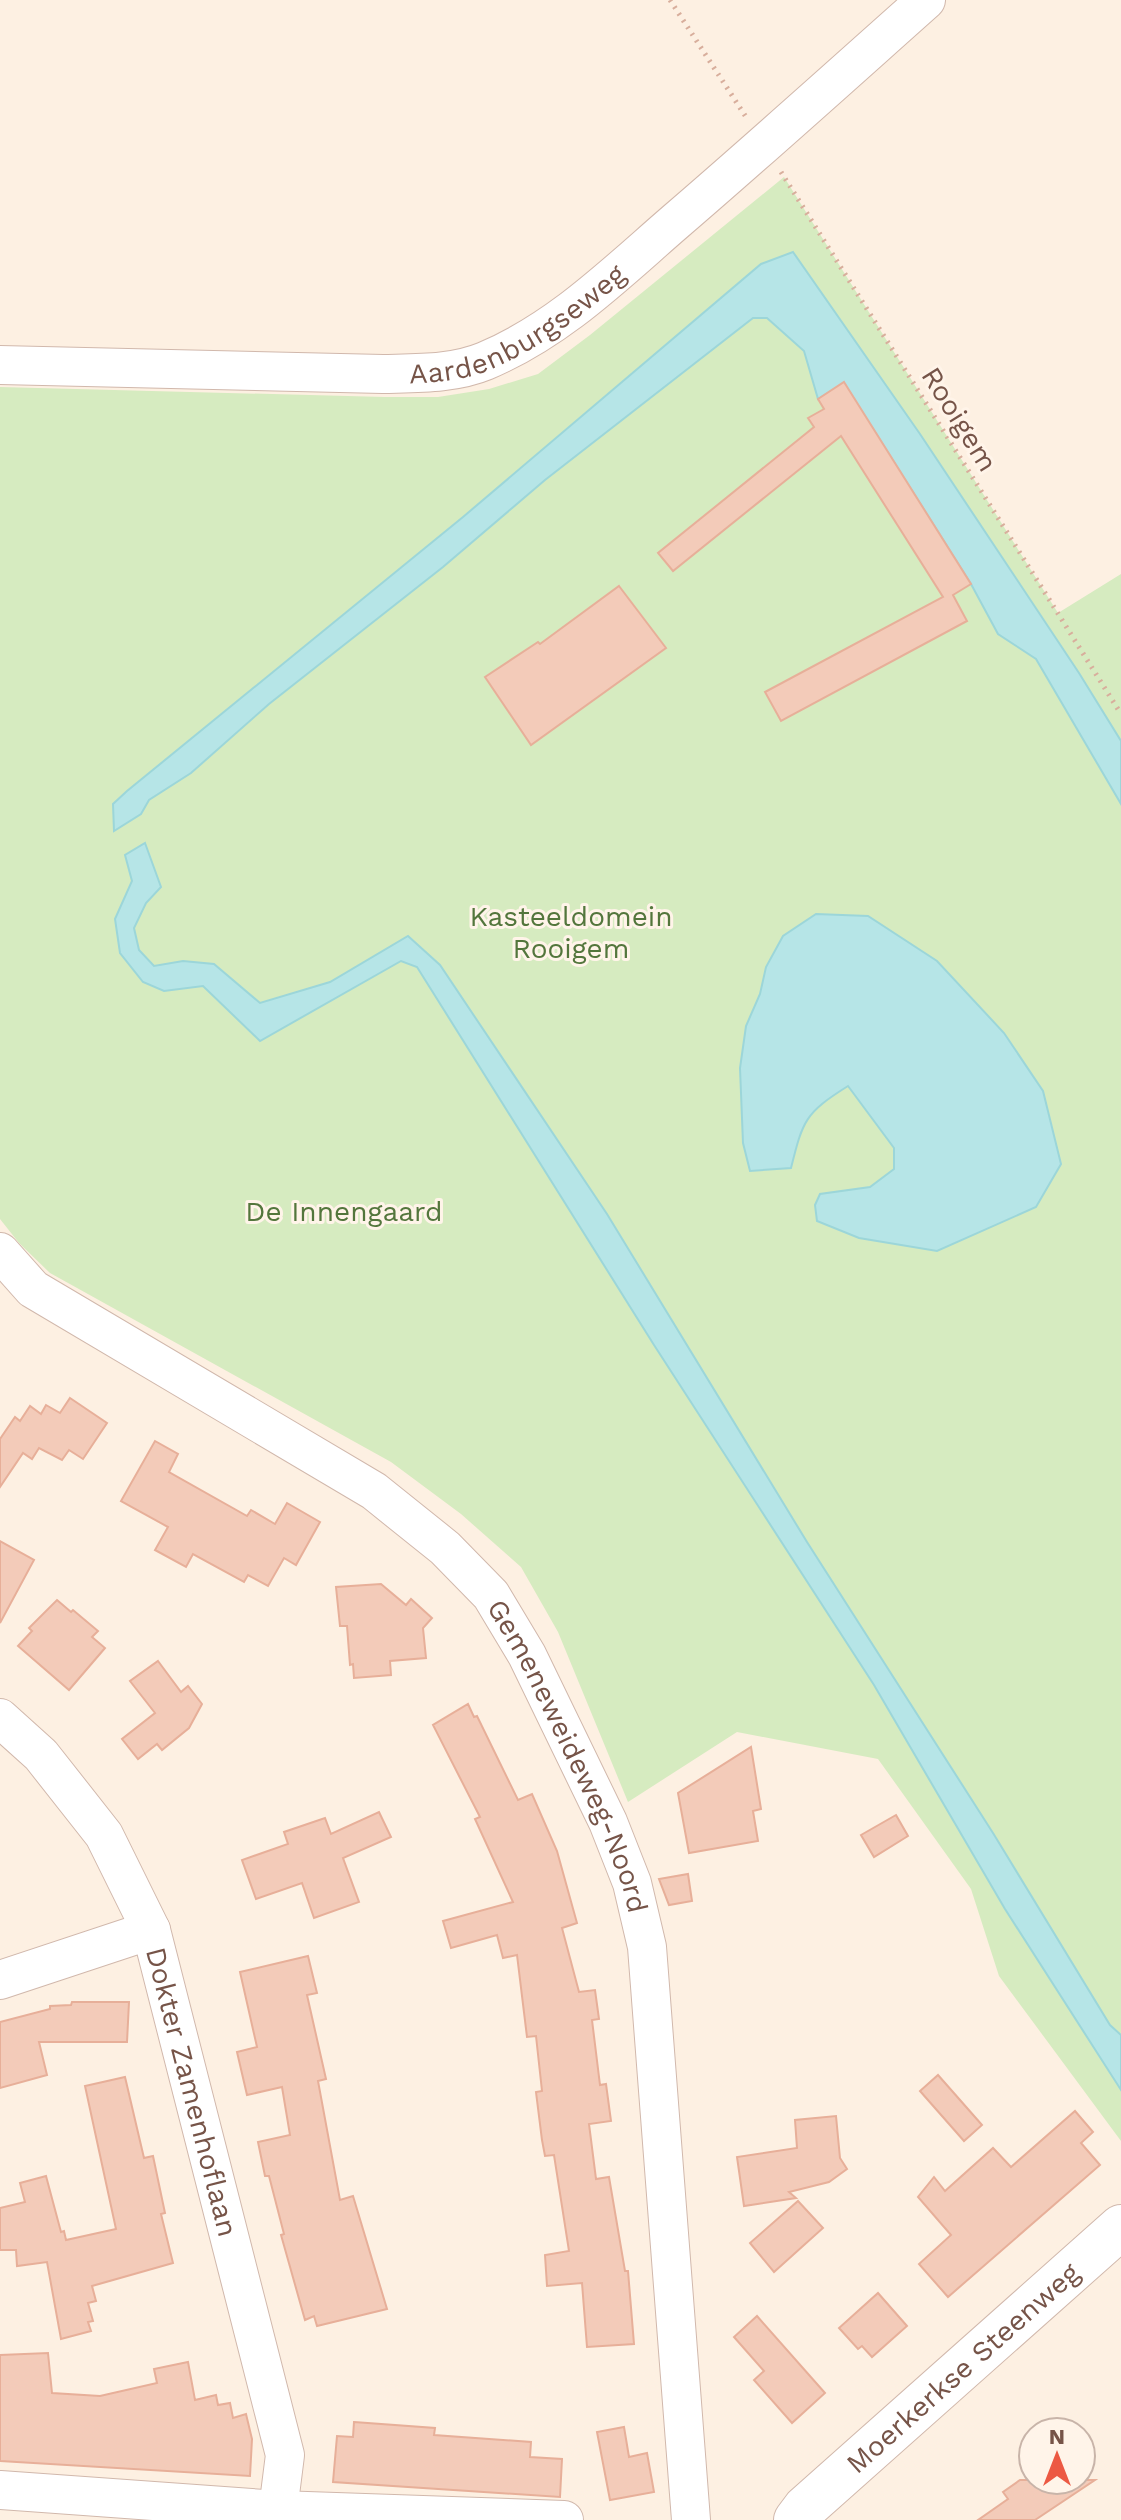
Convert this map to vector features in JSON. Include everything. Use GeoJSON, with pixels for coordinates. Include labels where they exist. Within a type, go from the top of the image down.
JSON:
{"type":"FeatureCollection","features":[{"type":"Feature","properties":{"kind":"street","name":"Aardenburgseweg"},"geometry":{"type":"LineString","coordinates":[[0,365],[383,374],[434,373],[482,363],[526,342],[576,308],[926,0]]}},
{"type":"Feature","properties":{"kind":"street","name":"Gemeneweideweg-Noord"},"geometry":{"type":"LineString","coordinates":[[0,1252],[33,1289],[374,1491],[445,1548],[491,1595],[527,1655],[608,1822],[632,1883],[647,1947],[691,2520]]}},
{"type":"Feature","properties":{"kind":"street","name":"Dokter Zamenhoflaan"},"geometry":{"type":"LineString","coordinates":[[0,1718],[41,1755],[104,1835],[151,1930],[285,2455],[278,2510]]}},
{"type":"Feature","properties":{"kind":"street"},"geometry":{"type":"LineString","coordinates":[[0,1980],[151,1930]]}},
{"type":"Feature","properties":{"kind":"street","name":"Moerkerkse Steenweg"},"geometry":{"type":"LineString","coordinates":[[793,2516],[1121,2227]]}},
{"type":"Feature","properties":{"kind":"street"},"geometry":{"type":"LineString","coordinates":[[0,2490],[278,2510],[564,2520]]}},
{"type":"Feature","properties":{"kind":"path","name":"Rooigem"},"geometry":{"type":"LineString","coordinates":[[670,0],[1121,714]]}},
{"type":"Feature","properties":{"kind":"green space","name":"Kasteeldomein Rooigem"},"geometry":{"type":"Polygon","coordinates":[[[784,177],[1058,613],[1121,574],[1121,2141],[999,1976],[971,1889],[878,1759],[737,1732],[628,1802],[558,1632],[521,1567],[461,1514],[391,1462],[50,1273],[0,1219],[0,387],[385,397],[438,397],[489,389],[538,374],[784,177]]]}},
{"type":"Feature","properties":{"kind":"water"},"geometry":{"type":"Polygon","coordinates":[[[793,252],[920,434],[1121,741],[1121,804],[1036,659],[998,634],[971,584],[844,383],[818,399],[804,351],[767,318],[753,318],[545,480],[443,567],[269,704],[191,773],[149,800],[141,814],[114,831],[113,804],[127,791],[463,517],[761,264],[793,252]]]}},
{"type":"Feature","properties":{"kind":"water"},"geometry":{"type":"Polygon","coordinates":[[[145,843],[161,887],[146,903],[134,928],[139,950],[154,966],[183,961],[214,964],[260,1003],[330,982],[408,936],[440,965],[607,1214],[807,1542],[993,1833],[1110,2025],[1121,2035],[1121,2090],[1005,1909],[874,1685],[654,1345],[417,967],[401,961],[260,1041],[203,986],[164,991],[143,982],[120,953],[115,919],[132,881],[125,855],[145,843]]]}},
{"type":"Feature","properties":{"kind":"water"},"geometry":{"type":"Polygon","coordinates":[[[816,914],[868,916],[937,961],[1004,1033],[1043,1091],[1061,1164],[1036,1207],[937,1251],[859,1238],[817,1221],[815,1205],[820,1194],[870,1187],[894,1169],[894,1148],[848,1086],[823,1103],[808,1119],[791,1168],[750,1171],[743,1143],[740,1068],[746,1026],[760,994],[766,967],[783,936],[816,914]]]}},
{"type":"Feature","properties":{"kind":"building"},"geometry":{"type":"Polygon","coordinates":[[[844,382],[971,584],[953,595],[967,621],[781,721],[765,692],[943,597],[841,436],[673,571],[658,553],[814,427],[808,418],[824,409],[818,399],[844,382]]]}},
{"type":"Feature","properties":{"kind":"building"},"geometry":{"type":"Polygon","coordinates":[[[619,586],[666,648],[531,745],[485,677],[538,642],[540,644],[619,586]]]}},
{"type":"Feature","properties":{"kind":"building"},"geometry":{"type":"Polygon","coordinates":[[[70,1398],[107,1423],[83,1459],[69,1450],[62,1460],[39,1448],[32,1459],[23,1453],[0,1487],[0,1439],[15,1417],[20,1421],[30,1406],[41,1414],[46,1405],[60,1413],[70,1398]]]}},
{"type":"Feature","properties":{"kind":"building"},"geometry":{"type":"Polygon","coordinates":[[[155,1441],[178,1454],[169,1472],[247,1516],[251,1510],[275,1524],[287,1503],[320,1522],[296,1565],[284,1558],[268,1586],[248,1575],[244,1582],[193,1554],[186,1567],[155,1550],[168,1527],[121,1501],[155,1441]]]}},
{"type":"Feature","properties":{"kind":"building"},"geometry":{"type":"Polygon","coordinates":[[[0,1541],[34,1560],[0,1623],[0,1541]]]}},
{"type":"Feature","properties":{"kind":"building"},"geometry":{"type":"Polygon","coordinates":[[[381,1584],[406,1605],[411,1599],[432,1618],[423,1628],[426,1658],[390,1661],[391,1675],[354,1678],[347,1626],[340,1626],[336,1587],[381,1584]]]}},
{"type":"Feature","properties":{"kind":"building"},"geometry":{"type":"Polygon","coordinates":[[[57,1600],[98,1631],[92,1637],[105,1648],[69,1690],[18,1646],[32,1631],[29,1628],[57,1600]]]}},
{"type":"Feature","properties":{"kind":"building"},"geometry":{"type":"Polygon","coordinates":[[[158,1661],[181,1692],[188,1686],[202,1704],[189,1728],[162,1750],[157,1744],[138,1759],[122,1739],[155,1713],[130,1681],[158,1661]]]}},
{"type":"Feature","properties":{"kind":"building"},"geometry":{"type":"Polygon","coordinates":[[[468,1704],[474,1717],[477,1716],[518,1800],[532,1794],[557,1851],[577,1923],[562,1928],[579,1992],[595,1990],[599,2019],[592,2020],[600,2085],[606,2084],[611,2121],[589,2124],[596,2179],[609,2177],[625,2271],[628,2271],[634,2344],[587,2347],[582,2283],[547,2286],[545,2255],[569,2251],[554,2155],[545,2156],[542,2140],[536,2092],[542,2091],[536,2036],[527,2037],[517,1955],[503,1958],[497,1935],[451,1948],[443,1921],[513,1902],[475,1819],[480,1817],[433,1725],[468,1704]]]}},
{"type":"Feature","properties":{"kind":"building"},"geometry":{"type":"Polygon","coordinates":[[[751,1747],[761,1809],[753,1811],[758,1841],[689,1853],[678,1793],[751,1747]]]}},
{"type":"Feature","properties":{"kind":"building"},"geometry":{"type":"Polygon","coordinates":[[[379,1812],[391,1837],[343,1858],[359,1902],[314,1918],[302,1883],[256,1899],[242,1860],[288,1844],[284,1832],[325,1818],[331,1834],[379,1812]]]}},
{"type":"Feature","properties":{"kind":"building"},"geometry":{"type":"Polygon","coordinates":[[[896,1815],[908,1836],[874,1857],[861,1835],[896,1815]]]}},
{"type":"Feature","properties":{"kind":"building"},"geometry":{"type":"Polygon","coordinates":[[[688,1874],[692,1901],[669,1905],[659,1879],[688,1874]]]}},
{"type":"Feature","properties":{"kind":"building"},"geometry":{"type":"Polygon","coordinates":[[[308,1956],[317,1993],[307,1995],[326,2079],[318,2081],[340,2200],[353,2196],[387,2309],[317,2326],[314,2316],[305,2320],[258,2142],[290,2135],[282,2087],[247,2095],[237,2052],[257,2047],[240,1972],[308,1956]]]}},
{"type":"Feature","properties":{"kind":"building"},"geometry":{"type":"Polygon","coordinates":[[[72,2002],[129,2002],[127,2042],[39,2042],[47,2075],[0,2088],[0,2022],[50,2009],[50,2006],[71,2005],[72,2002]]]}},
{"type":"Feature","properties":{"kind":"building"},"geometry":{"type":"Polygon","coordinates":[[[938,2075],[982,2125],[964,2141],[920,2091],[938,2075]]]}},
{"type":"Feature","properties":{"kind":"building"},"geometry":{"type":"Polygon","coordinates":[[[125,2077],[144,2158],[153,2156],[165,2213],[161,2214],[173,2263],[92,2286],[96,2301],[88,2303],[93,2321],[88,2322],[91,2331],[61,2339],[47,2262],[17,2266],[16,2250],[0,2250],[0,2208],[25,2202],[20,2183],[46,2176],[66,2240],[116,2229],[85,2086],[125,2077]]]}},
{"type":"Feature","properties":{"kind":"building"},"geometry":{"type":"Polygon","coordinates":[[[1075,2111],[1093,2132],[1081,2143],[1100,2165],[948,2297],[919,2264],[951,2235],[918,2197],[934,2177],[945,2191],[993,2148],[1011,2167],[1075,2111]]]}},
{"type":"Feature","properties":{"kind":"building"},"geometry":{"type":"Polygon","coordinates":[[[836,2116],[840,2158],[847,2169],[829,2182],[789,2192],[796,2198],[744,2206],[737,2157],[797,2148],[795,2120],[836,2116]]]}},
{"type":"Feature","properties":{"kind":"building"},"geometry":{"type":"Polygon","coordinates":[[[798,2201],[823,2228],[774,2272],[750,2243],[798,2201]]]}},
{"type":"Feature","properties":{"kind":"building"},"geometry":{"type":"Polygon","coordinates":[[[878,2293],[907,2326],[872,2357],[862,2346],[858,2349],[839,2328],[878,2293]]]}},
{"type":"Feature","properties":{"kind":"building"},"geometry":{"type":"Polygon","coordinates":[[[757,2316],[825,2393],[792,2423],[754,2380],[764,2371],[734,2337],[757,2316]]]}},
{"type":"Feature","properties":{"kind":"building"},"geometry":{"type":"Polygon","coordinates":[[[48,2353],[52,2393],[100,2396],[157,2383],[154,2369],[188,2362],[195,2400],[216,2395],[218,2405],[230,2403],[233,2418],[246,2414],[252,2439],[250,2476],[0,2461],[0,2355],[48,2353]]]}},
{"type":"Feature","properties":{"kind":"building"},"geometry":{"type":"Polygon","coordinates":[[[354,2422],[435,2428],[434,2435],[531,2442],[530,2457],[562,2459],[560,2497],[333,2482],[337,2436],[353,2437],[354,2422]]]}},
{"type":"Feature","properties":{"kind":"building"},"geometry":{"type":"Polygon","coordinates":[[[624,2427],[629,2457],[647,2453],[654,2492],[610,2500],[597,2432],[624,2427]]]}},
{"type":"Feature","properties":{"kind":"building"},"geometry":{"type":"Polygon","coordinates":[[[1017,2482],[1017,2496],[1071,2496],[1035,2520],[978,2520],[1008,2499],[1003,2492],[1017,2482]]]}},
{"type":"Feature","properties":{"kind":"park label","name":"De Innengaard"},"geometry":{"type":"Point","coordinates":[344,1211]}}]}
